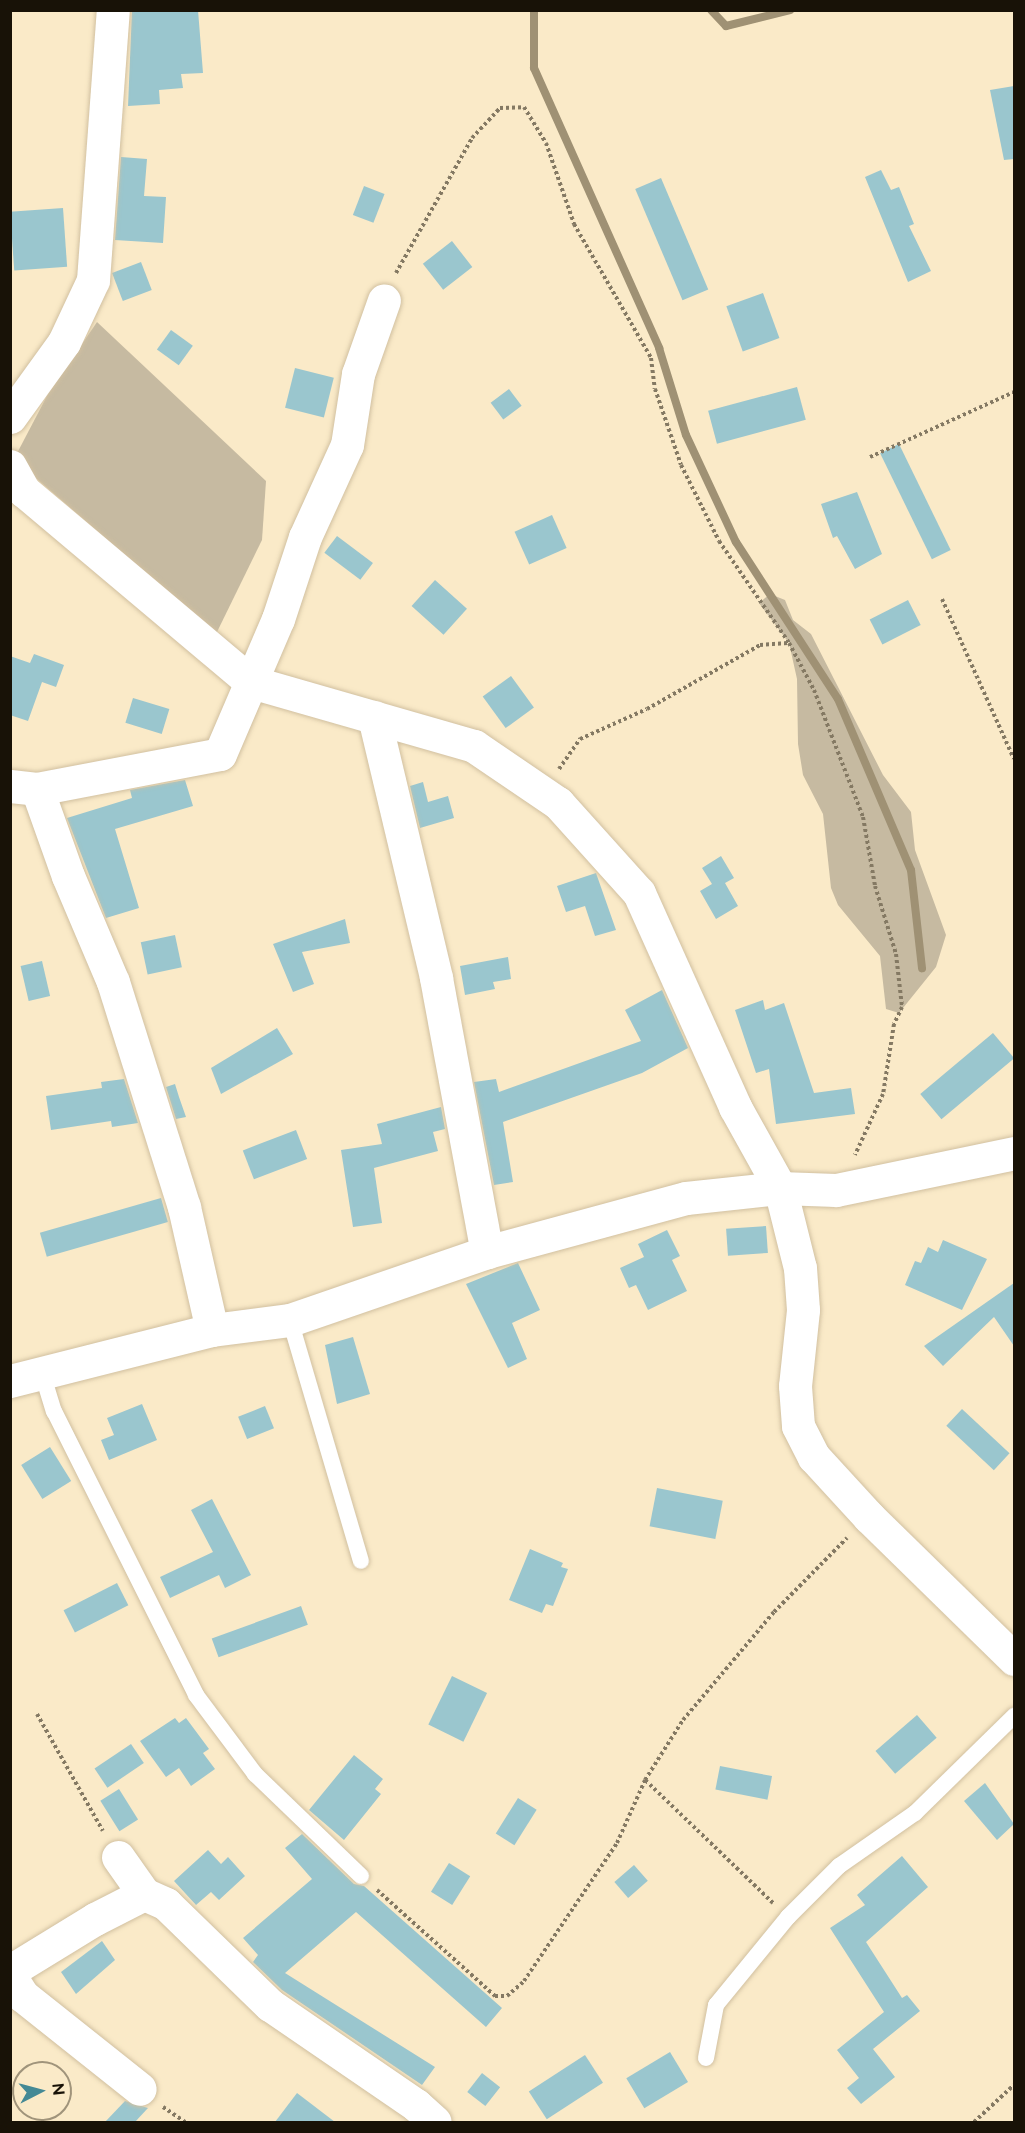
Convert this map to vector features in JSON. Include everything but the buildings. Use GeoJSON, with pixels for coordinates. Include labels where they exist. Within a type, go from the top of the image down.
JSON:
{"type":"FeatureCollection","features":[{"type":"Feature","properties":{"kind":"street"},"geometry":{"type":"LineString","coordinates":[[10,417],[64,342],[93,280],[113,10]]}},
{"type":"Feature","properties":{"kind":"street"},"geometry":{"type":"LineString","coordinates":[[212,1330],[184,1207],[113,982],[68,876],[24,787],[220,754],[278,620],[305,537],[347,445],[358,374],[384,300]]}},
{"type":"Feature","properties":{"kind":"street"},"geometry":{"type":"LineString","coordinates":[[10,466],[24,491],[251,682],[474,746],[558,803],[639,893],[735,1107],[780,1188],[800,1268],[803,1310],[795,1386],[798,1426],[814,1457],[869,1517],[1014,1659]]}},
{"type":"Feature","properties":{"kind":"street"},"geometry":{"type":"LineString","coordinates":[[374,717],[436,978],[487,1252]]}},
{"type":"Feature","properties":{"kind":"street"},"geometry":{"type":"LineString","coordinates":[[10,1381],[43,1376],[212,1330],[290,1320],[487,1252],[686,1198],[780,1188],[836,1190],[1014,1153]]}},
{"type":"Feature","properties":{"kind":"street"},"geometry":{"type":"LineString","coordinates":[[118,1857],[144,1894],[166,1904],[270,2005],[416,2105],[435,2122]]}},
{"type":"Feature","properties":{"kind":"street"},"geometry":{"type":"LineString","coordinates":[[140,2089],[14,1988],[94,1919],[144,1894]]}},
{"type":"Feature","properties":{"kind":"lane"},"geometry":{"type":"LineString","coordinates":[[290,1320],[361,1561]]}},
{"type":"Feature","properties":{"kind":"lane"},"geometry":{"type":"LineString","coordinates":[[43,1376],[54,1411],[196,1695],[255,1774],[361,1876]]}},
{"type":"Feature","properties":{"kind":"lane"},"geometry":{"type":"LineString","coordinates":[[706,2058],[716,2005],[788,1917],[839,1866],[915,1813],[1014,1716]]}},
{"type":"Feature","properties":{"kind":"path"},"geometry":{"type":"LineString","coordinates":[[384,300],[410,245],[472,138],[500,108],[524,107],[546,143],[574,224],[651,358],[656,389],[681,465],[719,541],[789,643],[840,751],[863,817],[876,886],[896,954],[902,1007],[894,1024],[883,1094],[836,1190]]}},
{"type":"Feature","properties":{"kind":"path"},"geometry":{"type":"LineString","coordinates":[[870,457],[1014,392]]}},
{"type":"Feature","properties":{"kind":"path"},"geometry":{"type":"LineString","coordinates":[[942,599],[1014,759]]}},
{"type":"Feature","properties":{"kind":"path"},"geometry":{"type":"LineString","coordinates":[[558,803],[560,767],[580,739],[647,709],[760,645],[789,643]]}},
{"type":"Feature","properties":{"kind":"path"},"geometry":{"type":"LineString","coordinates":[[361,1876],[495,1996],[507,1996],[538,1963],[617,1843],[645,1780],[683,1720],[774,1612],[869,1517]]}},
{"type":"Feature","properties":{"kind":"path"},"geometry":{"type":"LineString","coordinates":[[37,1714],[118,1857]]}},
{"type":"Feature","properties":{"kind":"path"},"geometry":{"type":"LineString","coordinates":[[645,1780],[788,1917]]}},
{"type":"Feature","properties":{"kind":"path"},"geometry":{"type":"LineString","coordinates":[[974,2122],[1014,2085]]}},
{"type":"Feature","properties":{"kind":"shaded area"},"geometry":{"type":"Polygon","coordinates":[[[97,322],[266,481],[262,540],[216,634],[14,459],[48,394],[97,322]]]}},
{"type":"Feature","properties":{"kind":"shaded area"},"geometry":{"type":"Polygon","coordinates":[[[770,594],[785,600],[793,620],[811,634],[883,775],[911,812],[915,850],[946,935],[936,967],[899,1013],[886,1009],[880,956],[838,905],[831,888],[823,814],[803,775],[798,744],[797,679],[789,643],[759,603],[770,594]]]}},
{"type":"Feature","properties":{"kind":"waterway"},"geometry":{"type":"LineString","coordinates":[[534,10],[534,68],[659,348],[686,435],[736,542],[838,699],[911,870],[922,968]]}},
{"type":"Feature","properties":{"kind":"waterway"},"geometry":{"type":"LineString","coordinates":[[711,10],[726,26],[790,10]]}}]}
